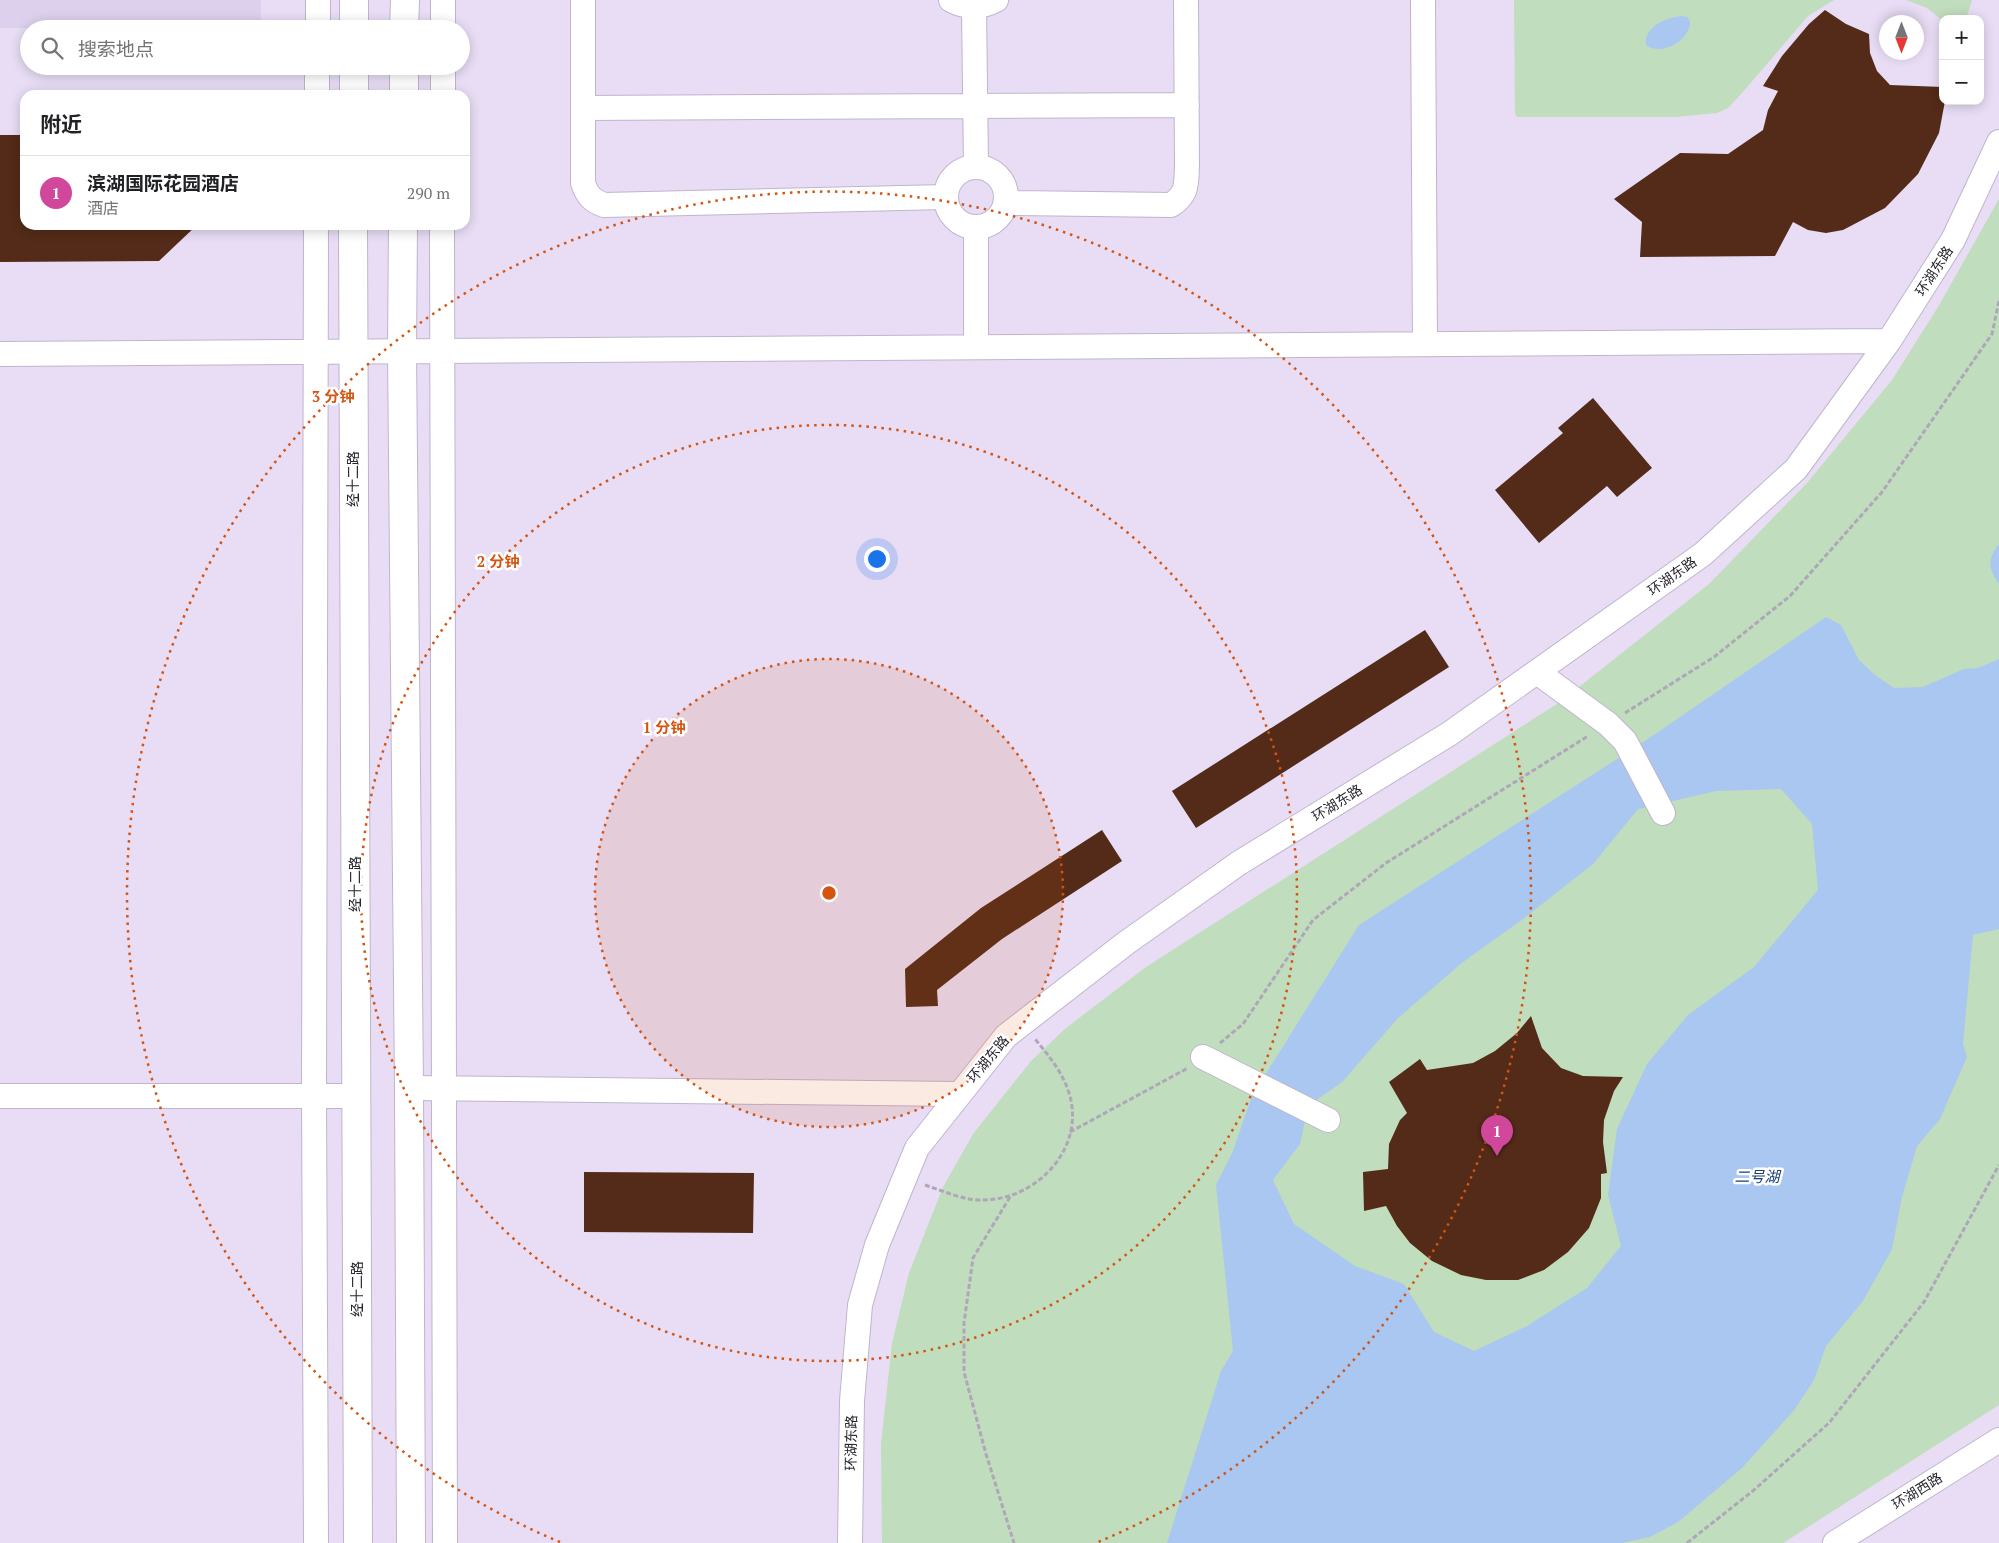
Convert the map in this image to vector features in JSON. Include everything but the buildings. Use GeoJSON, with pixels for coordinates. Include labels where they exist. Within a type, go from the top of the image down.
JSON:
{"type":"FeatureCollection","features":[{"type":"Feature","properties":{"kind":"main road"},"geometry":{"type":"LineString","coordinates":[[354,0],[354,20]]}},
{"type":"Feature","properties":{"kind":"main road"},"geometry":{"type":"LineString","coordinates":[[404,0],[404,20]]}},
{"type":"Feature","properties":{"kind":"main road"},"geometry":{"type":"LineString","coordinates":[[354,75],[354,90]]}},
{"type":"Feature","properties":{"kind":"main road"},"geometry":{"type":"LineString","coordinates":[[404,75],[404,90]]}},
{"type":"Feature","properties":{"kind":"main road","name":"经十二路"},"geometry":{"type":"LineString","coordinates":[[353,230],[358,1543]]}},
{"type":"Feature","properties":{"kind":"main road"},"geometry":{"type":"LineString","coordinates":[[403,230],[402,352],[411,1543]]}},
{"type":"Feature","properties":{"kind":"street"},"geometry":{"type":"LineString","coordinates":[[318,0],[318,20]]}},
{"type":"Feature","properties":{"kind":"street"},"geometry":{"type":"LineString","coordinates":[[443,0],[443,20]]}},
{"type":"Feature","properties":{"kind":"street"},"geometry":{"type":"LineString","coordinates":[[583,0],[583,183],[590,198],[604,205],[946,197]]}},
{"type":"Feature","properties":{"kind":"street"},"geometry":{"type":"LineString","coordinates":[[951,0],[962,5],[974,6],[985,5],[996,0]]}},
{"type":"Feature","properties":{"kind":"street"},"geometry":{"type":"LineString","coordinates":[[1006,203],[1171,206],[1179,200],[1185,193],[1187,166],[1186,0]]}},
{"type":"Feature","properties":{"kind":"street"},"geometry":{"type":"LineString","coordinates":[[1423,0],[1425,344]]}},
{"type":"Feature","properties":{"kind":"street"},"geometry":{"type":"LineString","coordinates":[[974,6],[976,167]]}},
{"type":"Feature","properties":{"kind":"street"},"geometry":{"type":"LineString","coordinates":[[317,90],[318,75]]}},
{"type":"Feature","properties":{"kind":"street"},"geometry":{"type":"LineString","coordinates":[[443,75],[443,90]]}},
{"type":"Feature","properties":{"kind":"street"},"geometry":{"type":"LineString","coordinates":[[583,108],[1187,105]]}},
{"type":"Feature","properties":{"kind":"street","name":"环湖东路"},"geometry":{"type":"LineString","coordinates":[[850,1543],[852,1401],[860,1305],[876,1244],[917,1148],[958,1094],[1006,1036],[1126,943],[1239,863],[1449,734],[1703,554],[1796,470],[1889,341],[1954,240],[1999,142]]}},
{"type":"Feature","properties":{"kind":"street"},"geometry":{"type":"LineString","coordinates":[[967,168],[986,168],[1001,180],[1005,188],[1006,203],[1000,216],[994,222],[976,228],[966,226],[958,222],[951,215],[947,206],[947,188],[958,172],[967,168]]}},
{"type":"Feature","properties":{"kind":"street"},"geometry":{"type":"LineString","coordinates":[[976,228],[976,347]]}},
{"type":"Feature","properties":{"kind":"street"},"geometry":{"type":"LineString","coordinates":[[316,230],[314,351],[314,1096],[316,1543]]}},
{"type":"Feature","properties":{"kind":"street"},"geometry":{"type":"LineString","coordinates":[[442,230],[445,1543]]}},
{"type":"Feature","properties":{"kind":"street"},"geometry":{"type":"LineString","coordinates":[[0,354],[1889,341]]}},
{"type":"Feature","properties":{"kind":"street"},"geometry":{"type":"LineString","coordinates":[[1536,672],[1608,724],[1625,741],[1663,813]]}},
{"type":"Feature","properties":{"kind":"street"},"geometry":{"type":"LineString","coordinates":[[1203,1058],[1328,1120]]}},
{"type":"Feature","properties":{"kind":"street"},"geometry":{"type":"LineString","coordinates":[[409,1088],[958,1094]]}},
{"type":"Feature","properties":{"kind":"street"},"geometry":{"type":"LineString","coordinates":[[0,1096],[356,1096]]}},
{"type":"Feature","properties":{"kind":"street","name":"环湖西路"},"geometry":{"type":"LineString","coordinates":[[1835,1543],[1999,1440]]}},
{"type":"Feature","properties":{"kind":"path"},"geometry":{"type":"LineString","coordinates":[[1070,1132],[1194,1064],[1243,1024],[1313,920],[1386,863],[1714,658],[1790,596],[1882,492],[1992,334],[1999,301]]}},
{"type":"Feature","properties":{"kind":"path"},"geometry":{"type":"LineString","coordinates":[[904,1179],[954,1194],[983,1200],[1010,1197],[1034,1186],[1054,1168],[1067,1144],[1070,1132],[1072,1118],[1069,1092],[1058,1067],[1022,1023]]}},
{"type":"Feature","properties":{"kind":"path"},"geometry":{"type":"LineString","coordinates":[[1687,1543],[1754,1490],[1829,1423],[1924,1302],[1999,1165]]}},
{"type":"Feature","properties":{"kind":"path"},"geometry":{"type":"LineString","coordinates":[[1010,1197],[973,1258],[964,1323],[964,1372],[986,1454],[1014,1543]]}},
{"type":"Feature","properties":{"kind":"shaded area"},"geometry":{"type":"Polygon","coordinates":[[[0,0],[261,0],[261,20],[20,20],[20,28],[0,28],[0,0]]]}},
{"type":"Feature","properties":{"kind":"green space"},"geometry":{"type":"Polygon","coordinates":[[[1514,0],[1834,0],[1808,16],[1728,108],[1717,113],[1676,117],[1517,117],[1515,113],[1514,0]]]}},
{"type":"Feature","properties":{"kind":"green space"},"geometry":{"type":"Polygon","coordinates":[[[1906,0],[1972,0],[1967,15],[1939,15],[1939,18],[1927,8],[1906,0]]]}},
{"type":"Feature","properties":{"kind":"green space"},"geometry":{"type":"Polygon","coordinates":[[[1999,199],[1999,1405],[1783,1543],[882,1543],[881,1444],[892,1343],[909,1273],[943,1187],[973,1134],[1031,1061],[1066,1028],[1146,967],[1560,702],[1709,584],[1807,483],[1892,380],[1938,307],[1999,199]]]}},
{"type":"Feature","properties":{"kind":"water"},"geometry":{"type":"Polygon","coordinates":[[[1681,16],[1687,17],[1690,21],[1689,28],[1686,34],[1674,45],[1659,49],[1646,45],[1648,33],[1652,28],[1662,21],[1681,16]]]}},
{"type":"Feature","properties":{"kind":"water"},"geometry":{"type":"Polygon","coordinates":[[[1999,544],[1999,584],[1990,564],[1992,555],[1999,544]]]}},
{"type":"Feature","properties":{"kind":"water","name":"二号湖"},"geometry":{"type":"Polygon","coordinates":[[[1826,617],[1841,625],[1859,660],[1875,675],[1894,688],[1923,687],[1964,669],[1978,668],[1999,659],[1999,929],[1973,935],[1963,1044],[1967,1057],[1940,1119],[1917,1146],[1902,1197],[1892,1249],[1863,1301],[1826,1346],[1814,1380],[1795,1409],[1742,1468],[1678,1522],[1650,1537],[1622,1543],[1167,1543],[1221,1371],[1233,1351],[1216,1185],[1233,1151],[1252,1096],[1359,925],[1645,741],[1826,617]],[[1781,789],[1716,791],[1638,809],[1593,864],[1523,919],[1463,962],[1398,1018],[1342,1082],[1308,1106],[1300,1144],[1273,1180],[1294,1224],[1355,1266],[1404,1284],[1434,1332],[1474,1351],[1527,1326],[1587,1288],[1621,1246],[1608,1195],[1617,1129],[1647,1064],[1688,1015],[1754,967],[1818,890],[1812,824],[1781,789]]]}},
{"type":"Feature","properties":{"kind":"place","name":"滨湖国际花园酒店"},"geometry":{"type":"Point","coordinates":[1497,1156]}}]}
